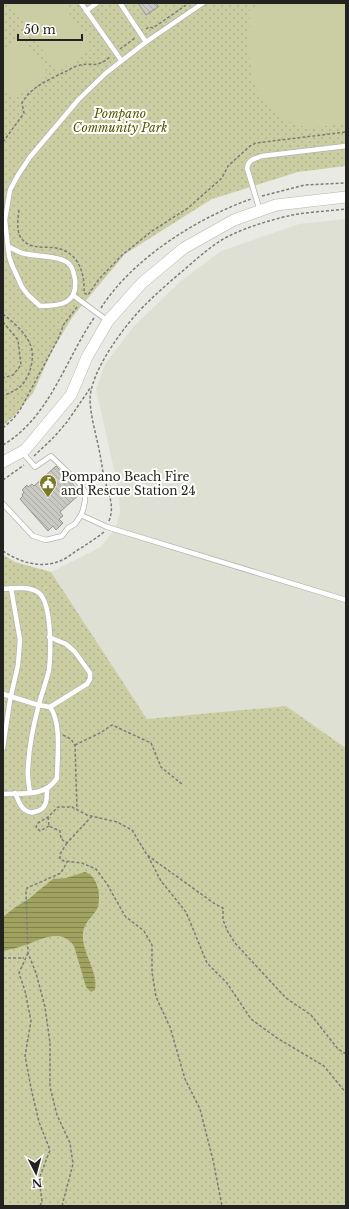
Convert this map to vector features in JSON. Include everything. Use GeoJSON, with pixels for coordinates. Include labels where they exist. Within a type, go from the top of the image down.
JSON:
{"type":"FeatureCollection","features":[{"type":"Feature","properties":{"kind":"street"},"geometry":{"type":"LineString","coordinates":[[3,462],[25,450],[71,395],[87,357],[108,321],[142,283],[184,248],[234,220],[276,205],[346,197]]}},
{"type":"Feature","properties":{"kind":"lane"},"geometry":{"type":"LineString","coordinates":[[81,3],[121,60]]}},
{"type":"Feature","properties":{"kind":"lane"},"geometry":{"type":"LineString","coordinates":[[86,11],[97,3]]}},
{"type":"Feature","properties":{"kind":"lane"},"geometry":{"type":"LineString","coordinates":[[120,3],[146,42]]}},
{"type":"Feature","properties":{"kind":"lane"},"geometry":{"type":"LineString","coordinates":[[8,246],[21,253],[64,260],[71,265],[76,286],[74,296],[70,300],[60,304],[40,306],[22,288],[12,265],[8,246],[4,220],[10,190],[30,156],[79,99],[121,60],[203,3]]}},
{"type":"Feature","properties":{"kind":"lane"},"geometry":{"type":"LineString","coordinates":[[260,211],[247,168],[249,161],[262,156],[346,146]]}},
{"type":"Feature","properties":{"kind":"lane"},"geometry":{"type":"LineString","coordinates":[[74,296],[108,321]]}},
{"type":"Feature","properties":{"kind":"lane"},"geometry":{"type":"LineString","coordinates":[[3,504],[33,536],[46,540],[62,536],[81,516],[85,501],[85,492],[80,484],[51,456],[35,467],[22,452]]}},
{"type":"Feature","properties":{"kind":"lane"},"geometry":{"type":"LineString","coordinates":[[81,516],[107,527],[346,600]]}},
{"type":"Feature","properties":{"kind":"lane"},"geometry":{"type":"LineString","coordinates":[[3,748],[11,696],[18,665],[20,640],[11,588]]}},
{"type":"Feature","properties":{"kind":"lane"},"geometry":{"type":"LineString","coordinates":[[3,589],[22,588],[39,593],[46,602],[49,620],[48,670],[38,705],[28,769],[30,792]]}},
{"type":"Feature","properties":{"kind":"lane"},"geometry":{"type":"LineString","coordinates":[[3,694],[38,705],[50,706],[87,684],[90,679],[90,673],[75,652],[66,644],[49,637]]}},
{"type":"Feature","properties":{"kind":"lane"},"geometry":{"type":"LineString","coordinates":[[3,794],[41,792],[53,784],[56,778],[58,733],[55,716],[50,706]]}},
{"type":"Feature","properties":{"kind":"lane"},"geometry":{"type":"LineString","coordinates":[[15,794],[22,807],[31,813],[42,809],[46,805],[47,789]]}},
{"type":"Feature","properties":{"kind":"path"},"geometry":{"type":"LineString","coordinates":[[3,142],[24,113],[22,104],[28,94],[41,83],[71,68],[83,65],[98,65],[106,61],[149,27],[153,28],[189,3]]}},
{"type":"Feature","properties":{"kind":"path"},"geometry":{"type":"LineString","coordinates":[[3,428],[20,410],[58,339],[64,324],[99,279],[122,255],[152,231],[188,208],[222,178],[228,166],[250,146],[346,132]]}},
{"type":"Feature","properties":{"kind":"path"},"geometry":{"type":"LineString","coordinates":[[3,480],[29,461],[67,422],[92,385],[99,368],[109,351],[131,320],[163,287],[215,243],[262,223],[285,217],[346,209]]}},
{"type":"Feature","properties":{"kind":"path"},"geometry":{"type":"LineString","coordinates":[[19,210],[18,221],[21,237],[26,243],[34,247],[55,248],[66,251],[74,256],[83,274],[84,293],[88,295]]}},
{"type":"Feature","properties":{"kind":"path"},"geometry":{"type":"LineString","coordinates":[[3,314],[14,323],[28,339],[32,352],[30,370],[24,382],[19,388],[3,396]]}},
{"type":"Feature","properties":{"kind":"path"},"geometry":{"type":"LineString","coordinates":[[3,322],[18,340],[21,365],[13,375],[3,378]]}},
{"type":"Feature","properties":{"kind":"path"},"geometry":{"type":"LineString","coordinates":[[3,551],[12,558],[28,563],[45,564],[60,561],[93,541],[105,531],[110,519],[112,508],[111,496],[103,472],[102,460],[91,413],[90,398],[92,385]]}},
{"type":"Feature","properties":{"kind":"path"},"geometry":{"type":"LineString","coordinates":[[74,745],[100,733],[112,725],[151,743],[161,767],[183,785]]}},
{"type":"Feature","properties":{"kind":"path"},"geometry":{"type":"LineString","coordinates":[[58,733],[71,738],[74,745],[77,809]]}},
{"type":"Feature","properties":{"kind":"path"},"geometry":{"type":"LineString","coordinates":[[48,826],[40,831],[36,827],[38,823],[48,817],[58,807],[72,807],[92,816],[117,822],[132,830],[161,881],[186,912],[207,963],[227,983],[251,1019],[277,1038],[324,1066],[346,1092]]}},
{"type":"Feature","properties":{"kind":"path"},"geometry":{"type":"LineString","coordinates":[[92,816],[67,843],[60,854],[60,859],[67,862],[82,863],[96,869],[107,884],[125,916],[144,931],[152,945],[152,972],[156,997],[170,1027],[185,1079],[200,1108],[213,1160],[222,1206]]}},
{"type":"Feature","properties":{"kind":"path"},"geometry":{"type":"LineString","coordinates":[[48,817],[48,826]]}},
{"type":"Feature","properties":{"kind":"path"},"geometry":{"type":"LineString","coordinates":[[48,826],[60,830],[61,839],[67,843]]}},
{"type":"Feature","properties":{"kind":"path"},"geometry":{"type":"LineString","coordinates":[[147,855],[222,908],[223,920],[235,943],[286,998],[311,1015],[338,1049],[346,1054]]}},
{"type":"Feature","properties":{"kind":"path"},"geometry":{"type":"LineString","coordinates":[[62,1206],[73,1164],[70,1143],[57,1115],[50,1087],[50,1043],[45,1007],[36,973],[28,952],[26,892],[27,888],[61,873],[67,862]]}},
{"type":"Feature","properties":{"kind":"path"},"geometry":{"type":"LineString","coordinates":[[28,952],[24,958],[19,973],[25,991],[31,1021],[25,1056],[39,1122],[50,1150],[39,1179],[42,1201],[40,1206]]}},
{"type":"Feature","properties":{"kind":"path"},"geometry":{"type":"LineString","coordinates":[[3,958],[24,958]]}},
{"type":"Feature","properties":{"kind":"shaded area"},"geometry":{"type":"Polygon","coordinates":[[[346,219],[346,748],[286,706],[147,719],[51,572],[101,547],[115,529],[120,513],[119,492],[96,389],[105,364],[134,326],[181,281],[221,251],[299,224],[346,219]]]}},
{"type":"Feature","properties":{"kind":"shaded area"},"geometry":{"type":"Polygon","coordinates":[[[85,872],[89,874],[96,882],[99,893],[97,909],[87,923],[83,933],[83,940],[96,983],[95,990],[91,992],[86,987],[74,946],[69,940],[63,937],[51,936],[20,947],[3,951],[3,917],[30,898],[53,879],[66,878],[85,872]]]}},
{"type":"Feature","properties":{"kind":"green space","name":"Pompano Community Park"},"geometry":{"type":"Polygon","coordinates":[[[3,3],[346,3],[346,166],[298,172],[212,199],[125,254],[73,316],[52,351],[33,393],[12,418],[3,426],[3,3]]]}},
{"type":"Feature","properties":{"kind":"green space"},"geometry":{"type":"Polygon","coordinates":[[[10,3],[62,3],[93,48],[58,72],[10,3]]]}},
{"type":"Feature","properties":{"kind":"green space"},"geometry":{"type":"Polygon","coordinates":[[[269,3],[346,3],[346,124],[315,127],[295,124],[285,119],[267,104],[259,92],[254,80],[249,52],[250,8],[269,3]]]}},
{"type":"Feature","properties":{"kind":"green space"},"geometry":{"type":"Polygon","coordinates":[[[22,36],[49,75],[13,99],[3,84],[3,50],[22,36]]]}},
{"type":"Feature","properties":{"kind":"green space"},"geometry":{"type":"Polygon","coordinates":[[[3,555],[15,562],[51,572],[147,719],[286,706],[346,748],[346,1206],[3,1206],[3,555]]]}},
{"type":"Feature","properties":{"kind":"building"},"geometry":{"type":"Polygon","coordinates":[[[138,3],[156,3],[158,7],[146,15],[138,3]]]}},
{"type":"Feature","properties":{"kind":"building","name":"Pompano Beach Fire and Rescue Station 24"},"geometry":{"type":"Polygon","coordinates":[[[56,466],[81,493],[60,512],[63,516],[59,519],[63,523],[56,530],[53,526],[48,531],[20,499],[24,492],[22,490],[27,485],[28,487],[32,484],[34,486],[56,466]]]}},
{"type":"Feature","properties":{"kind":"place","name":"Pompano Beach Fire and Rescue Station 24"},"geometry":{"type":"Point","coordinates":[48,498]}}]}
